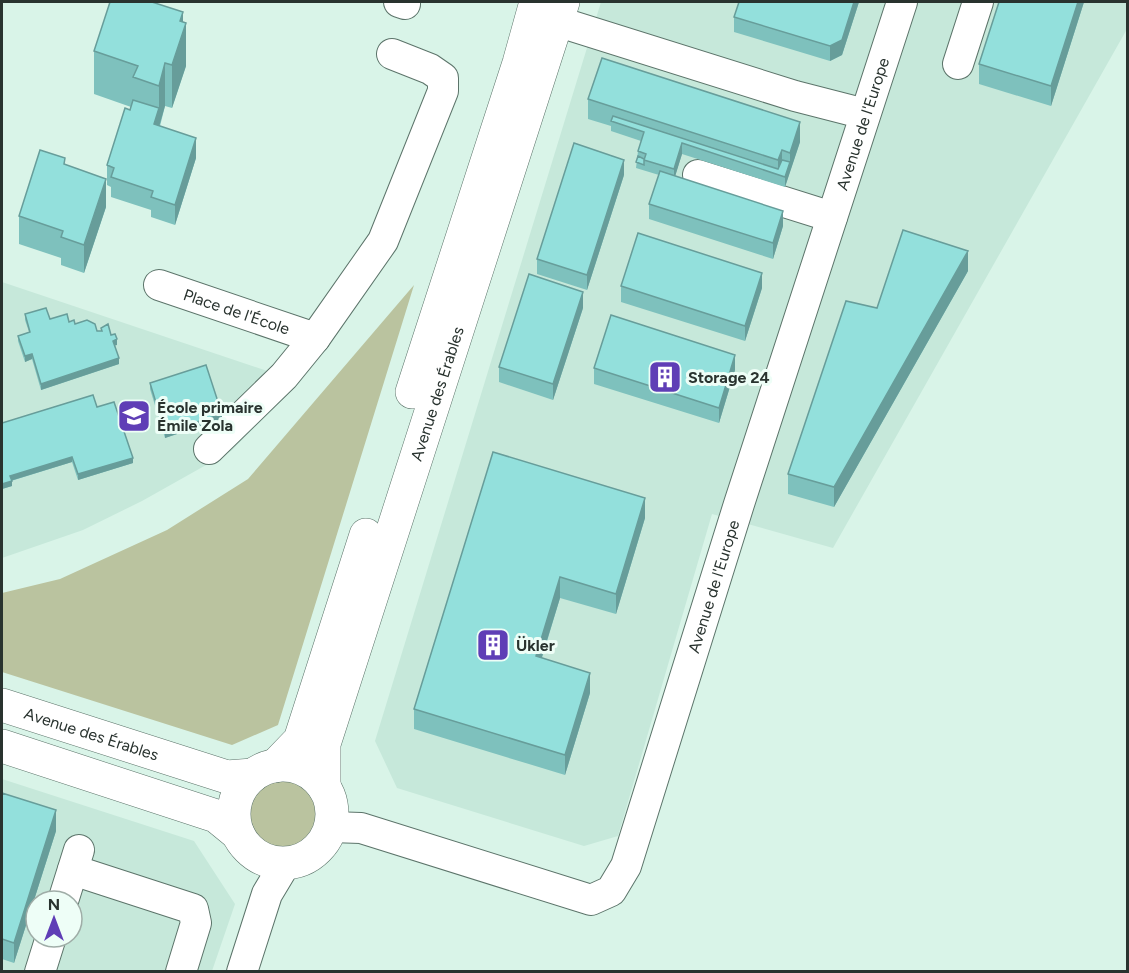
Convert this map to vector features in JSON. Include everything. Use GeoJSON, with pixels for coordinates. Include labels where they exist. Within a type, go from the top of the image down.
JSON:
{"type":"FeatureCollection","features":[{"type":"Feature","properties":{"kind":"main road","name":"Avenue des Érables"},"geometry":{"type":"LineString","coordinates":[[2,705],[227,777],[264,770],[300,740],[519,63],[552,6]]}},
{"type":"Feature","properties":{"kind":"main road","name":"Avenue des Érables"},"geometry":{"type":"LineString","coordinates":[[324,787],[324,744],[552,6]]}},
{"type":"Feature","properties":{"kind":"main road"},"geometry":{"type":"LineString","coordinates":[[2,746],[216,816],[238,834],[257,856],[270,862],[285,864],[300,861],[314,853],[324,841],[331,827],[330,800],[324,787],[303,769],[289,765],[264,770],[242,787],[235,802],[234,818],[238,834]]}},
{"type":"Feature","properties":{"kind":"street","name":"Avenue de l'Europe"},"geometry":{"type":"LineString","coordinates":[[331,827],[361,828],[591,900],[611,891],[627,866],[742,494],[902,2]]}},
{"type":"Feature","properties":{"kind":"street"},"geometry":{"type":"LineString","coordinates":[[958,64],[978,2]]}},
{"type":"Feature","properties":{"kind":"street"},"geometry":{"type":"LineString","coordinates":[[552,6],[795,96],[865,114]]}},
{"type":"Feature","properties":{"kind":"street"},"geometry":{"type":"LineString","coordinates":[[208,449],[284,376],[315,338],[383,241],[443,91],[443,78],[430,69],[392,54]]}},
{"type":"Feature","properties":{"kind":"street"},"geometry":{"type":"LineString","coordinates":[[698,175],[832,217]]}},
{"type":"Feature","properties":{"kind":"street","name":"Place de l'École"},"geometry":{"type":"LineString","coordinates":[[159,285],[315,338]]}},
{"type":"Feature","properties":{"kind":"street"},"geometry":{"type":"LineString","coordinates":[[67,889],[76,860],[193,909],[196,923],[181,972]]}},
{"type":"Feature","properties":{"kind":"street"},"geometry":{"type":"LineString","coordinates":[[242,972],[267,894],[285,864]]}},
{"type":"Feature","properties":{"kind":"street"},"geometry":{"type":"LineString","coordinates":[[40,972],[47,949]]}},
{"type":"Feature","properties":{"kind":"shaded area"},"geometry":{"type":"Polygon","coordinates":[[[601,2],[1127,2],[1127,29],[833,548],[712,514],[618,836],[584,846],[397,788],[375,741],[601,2]]]}},
{"type":"Feature","properties":{"kind":"shaded area","name":"École primaire Émile Zola"},"geometry":{"type":"Polygon","coordinates":[[[2,282],[300,382],[231,451],[142,501],[83,530],[2,558],[2,282]]]}},
{"type":"Feature","properties":{"kind":"shaded area"},"geometry":{"type":"Polygon","coordinates":[[[414,285],[278,725],[232,745],[2,672],[2,593],[60,579],[167,530],[248,479],[414,285]]]}},
{"type":"Feature","properties":{"kind":"shaded area"},"geometry":{"type":"Polygon","coordinates":[[[2,779],[194,841],[235,904],[212,971],[2,972],[2,779]]]}},
{"type":"Feature","properties":{"kind":"shaded area"},"geometry":{"type":"Polygon","coordinates":[[[289,780],[301,786],[310,795],[316,807],[314,827],[306,838],[289,848],[275,848],[258,838],[250,827],[248,807],[258,790],[269,782],[289,780]]]}},
{"type":"Feature","properties":{"kind":"building"},"geometry":{"type":"Polygon","coordinates":[[[110,2],[152,2],[183,12],[180,21],[186,23],[172,65],[165,63],[159,86],[133,77],[138,66],[94,51],[110,2]]]}},
{"type":"Feature","properties":{"kind":"building"},"geometry":{"type":"Polygon","coordinates":[[[739,2],[854,2],[842,40],[830,46],[734,17],[739,2]]]}},
{"type":"Feature","properties":{"kind":"building"},"geometry":{"type":"Polygon","coordinates":[[[999,2],[1078,2],[1051,86],[979,64],[999,2]]]}},
{"type":"Feature","properties":{"kind":"building"},"geometry":{"type":"Polygon","coordinates":[[[602,58],[800,122],[790,153],[782,150],[778,160],[588,99],[602,58]]]}},
{"type":"Feature","properties":{"kind":"building"},"geometry":{"type":"Polygon","coordinates":[[[133,100],[159,108],[154,124],[196,138],[175,205],[151,197],[153,191],[111,177],[114,168],[107,165],[125,108],[130,110],[133,100]]]}},
{"type":"Feature","properties":{"kind":"building"},"geometry":{"type":"Polygon","coordinates":[[[613,116],[778,169],[782,160],[790,162],[785,177],[682,143],[674,169],[644,160],[646,154],[638,151],[644,132],[611,121],[613,116]]]}},
{"type":"Feature","properties":{"kind":"building"},"geometry":{"type":"Polygon","coordinates":[[[574,143],[624,160],[587,275],[537,259],[574,143]]]}},
{"type":"Feature","properties":{"kind":"building"},"geometry":{"type":"Polygon","coordinates":[[[40,150],[65,158],[64,164],[106,179],[84,245],[61,237],[63,231],[19,216],[40,150]]]}},
{"type":"Feature","properties":{"kind":"building"},"geometry":{"type":"Polygon","coordinates":[[[638,156],[644,159],[644,165],[636,162],[638,156]]]}},
{"type":"Feature","properties":{"kind":"building"},"geometry":{"type":"Polygon","coordinates":[[[660,171],[783,211],[773,243],[649,204],[660,171]]]}},
{"type":"Feature","properties":{"kind":"building"},"geometry":{"type":"Polygon","coordinates":[[[903,230],[968,251],[834,487],[788,474],[846,301],[877,308],[903,230]]]}},
{"type":"Feature","properties":{"kind":"building"},"geometry":{"type":"Polygon","coordinates":[[[638,233],[762,273],[745,326],[621,286],[638,233]]]}},
{"type":"Feature","properties":{"kind":"building"},"geometry":{"type":"Polygon","coordinates":[[[529,274],[583,292],[553,384],[499,367],[529,274]]]}},
{"type":"Feature","properties":{"kind":"building"},"geometry":{"type":"Polygon","coordinates":[[[46,308],[50,319],[67,314],[69,322],[74,320],[75,324],[87,320],[95,324],[97,331],[102,331],[101,328],[108,324],[111,335],[115,334],[117,339],[113,341],[119,358],[41,384],[32,354],[25,356],[18,336],[30,332],[25,314],[46,308]]]}},
{"type":"Feature","properties":{"kind":"building","name":"Storage 24"},"geometry":{"type":"Polygon","coordinates":[[[611,315],[735,355],[719,408],[594,368],[611,315]]]}},
{"type":"Feature","properties":{"kind":"building"},"geometry":{"type":"Polygon","coordinates":[[[206,365],[222,414],[165,432],[150,383],[206,365]]]}},
{"type":"Feature","properties":{"kind":"building"},"geometry":{"type":"Polygon","coordinates":[[[93,395],[97,407],[114,402],[133,458],[78,474],[72,457],[10,476],[12,481],[2,484],[2,423],[93,395]]]}},
{"type":"Feature","properties":{"kind":"building","name":"Ükler"},"geometry":{"type":"Polygon","coordinates":[[[493,452],[645,498],[616,594],[560,577],[536,656],[590,673],[565,755],[414,709],[493,452]]]}},
{"type":"Feature","properties":{"kind":"building"},"geometry":{"type":"Polygon","coordinates":[[[2,793],[56,810],[31,889],[24,889],[24,911],[14,943],[2,939],[2,793]]]}},
{"type":"Feature","properties":{"kind":"place","name":"Storage 24"},"geometry":{"type":"Point","coordinates":[665,377]}},
{"type":"Feature","properties":{"kind":"place","name":"École primaire Émile Zola"},"geometry":{"type":"Point","coordinates":[134,416]}},
{"type":"Feature","properties":{"kind":"place","name":"Ükler"},"geometry":{"type":"Point","coordinates":[493,645]}}]}
